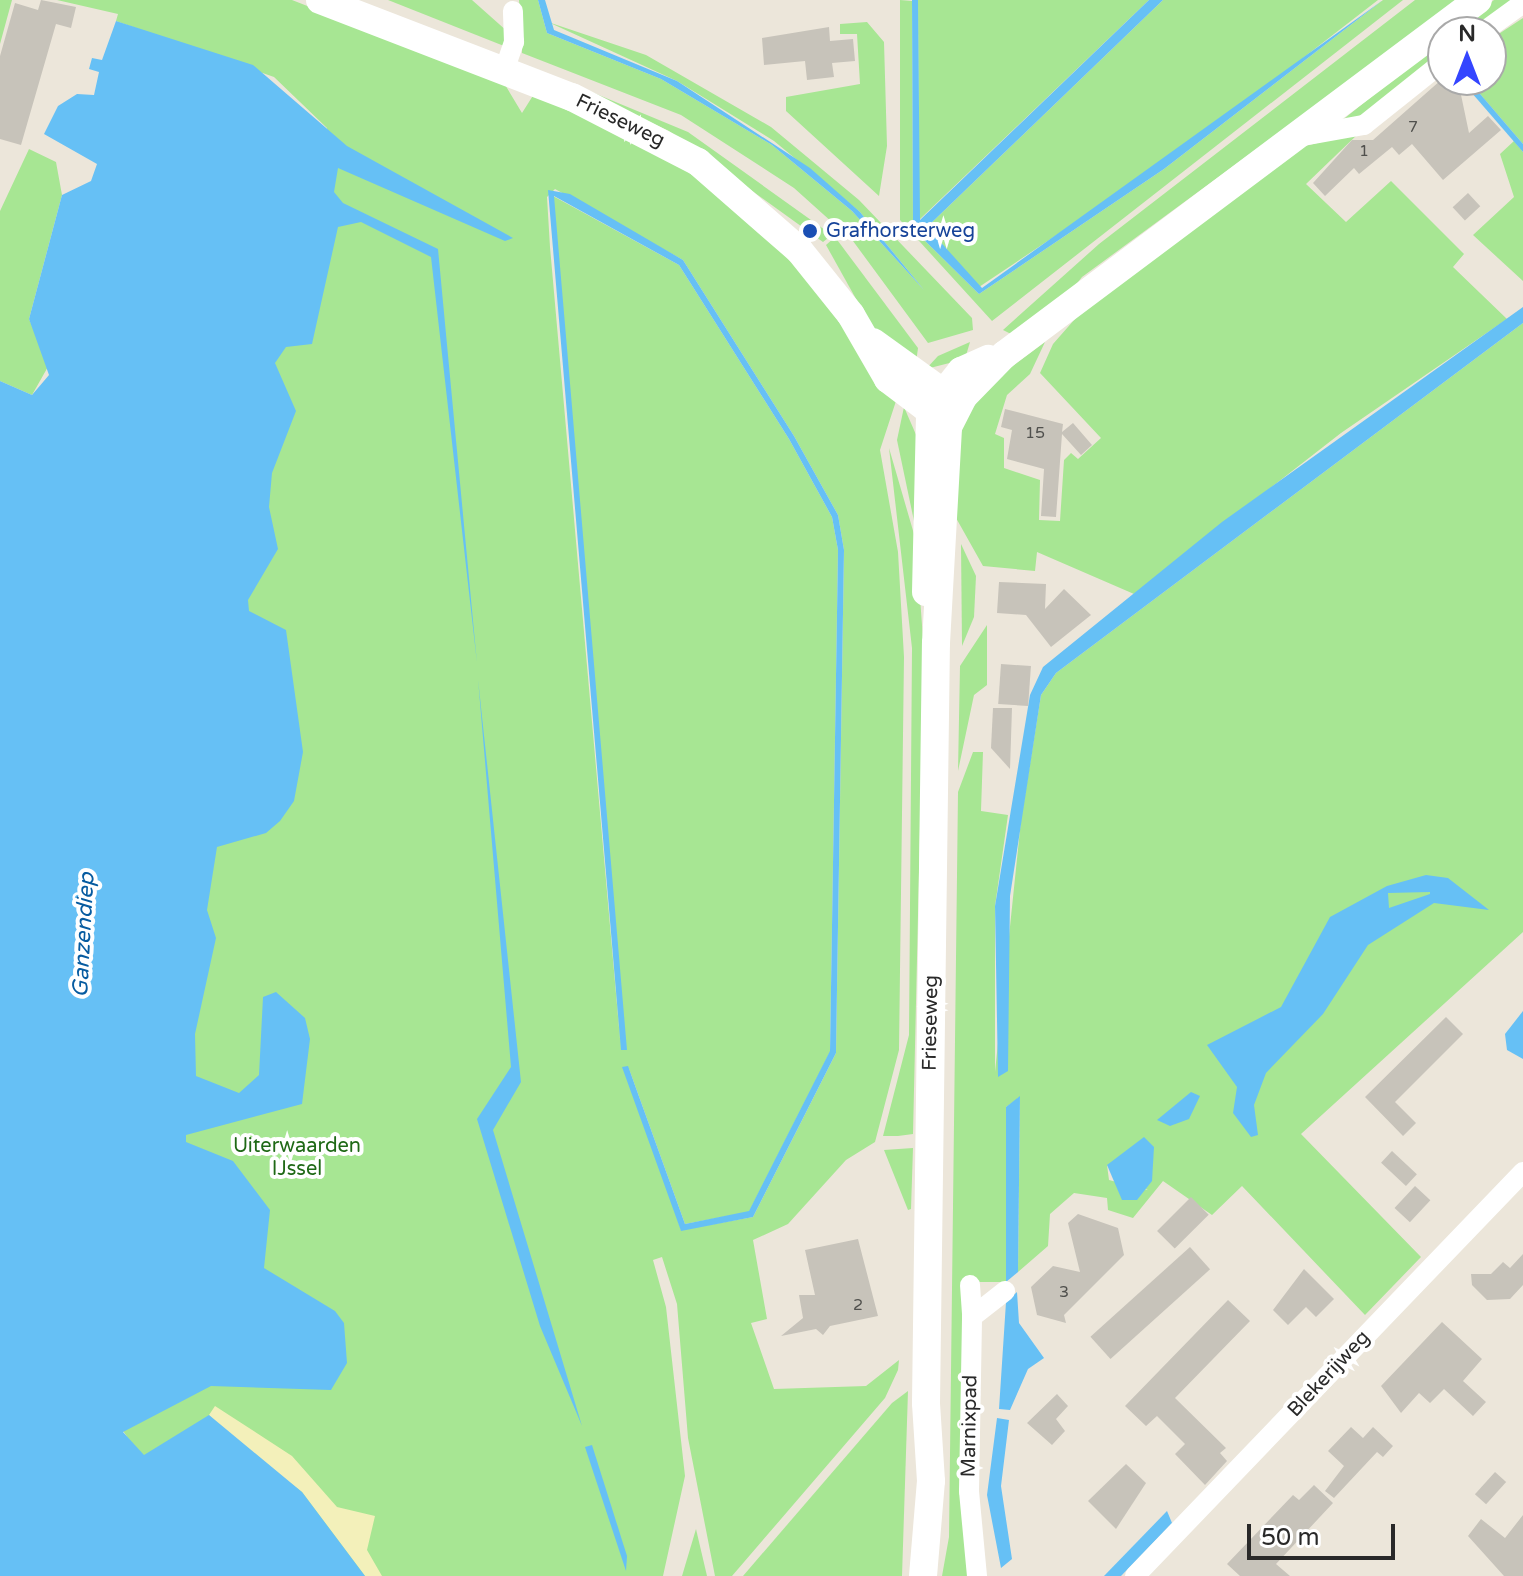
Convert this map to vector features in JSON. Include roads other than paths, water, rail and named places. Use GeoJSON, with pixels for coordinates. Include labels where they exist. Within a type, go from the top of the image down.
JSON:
{"type":"FeatureCollection","features":[{"type":"Feature","properties":{"kind":"main road","name":"Frieseweg"},"geometry":{"type":"LineString","coordinates":[[320,0],[629,122],[725,180],[799,250],[861,330],[878,369],[941,406],[943,464],[936,643],[926,1403],[931,1481],[923,1576]]}},
{"type":"Feature","properties":{"kind":"main road"},"geometry":{"type":"LineString","coordinates":[[941,406],[1004,355],[1478,0]]}},
{"type":"Feature","properties":{"kind":"main road","name":"Frieseweg"},"geometry":{"type":"LineString","coordinates":[[907,1576],[926,1403]]}},
{"type":"Feature","properties":{"kind":"street"},"geometry":{"type":"LineString","coordinates":[[1505,16],[1523,3]]}},
{"type":"Feature","properties":{"kind":"street"},"geometry":{"type":"LineString","coordinates":[[504,71],[514,42],[513,11]]}},
{"type":"Feature","properties":{"kind":"street"},"geometry":{"type":"LineString","coordinates":[[1297,137],[1330,137],[1364,125],[1427,75]]}},
{"type":"Feature","properties":{"kind":"street","name":"Blekerijweg"},"geometry":{"type":"LineString","coordinates":[[1135,1576],[1523,1172]]}},
{"type":"Feature","properties":{"kind":"street"},"geometry":{"type":"LineString","coordinates":[[970,1285],[972,1317]]}},
{"type":"Feature","properties":{"kind":"street"},"geometry":{"type":"LineString","coordinates":[[972,1317],[1005,1291]]}},
{"type":"Feature","properties":{"kind":"street","name":"Marnixpad"},"geometry":{"type":"LineString","coordinates":[[972,1317],[969,1491],[977,1576]]}},
{"type":"Feature","properties":{"kind":"water"},"geometry":{"type":"Polygon","coordinates":[[[538,0],[545,0],[554,30],[677,81],[810,168],[860,212],[924,290],[852,211],[772,145],[661,79],[547,33],[538,0]]]}},
{"type":"Feature","properties":{"kind":"water"},"geometry":{"type":"Polygon","coordinates":[[[912,0],[918,0],[920,220],[1149,0],[1163,0],[927,227],[982,288],[1383,0],[1164,169],[979,294],[913,229],[912,0]]]}},
{"type":"Feature","properties":{"kind":"water","name":"Ganzendiep"},"geometry":{"type":"Polygon","coordinates":[[[116,21],[253,65],[347,146],[513,238],[505,241],[338,168],[334,192],[343,203],[438,249],[477,663],[431,257],[361,222],[338,227],[312,344],[286,347],[275,363],[296,411],[272,473],[269,507],[278,549],[248,600],[249,611],[286,630],[303,752],[294,801],[280,821],[266,833],[217,847],[207,910],[216,938],[195,1034],[196,1076],[239,1093],[259,1075],[263,997],[276,992],[305,1018],[310,1039],[302,1104],[186,1135],[186,1142],[233,1161],[270,1210],[264,1268],[335,1311],[344,1323],[347,1363],[331,1390],[211,1386],[123,1432],[144,1455],[209,1415],[302,1492],[365,1576],[0,1576],[0,381],[32,395],[49,375],[29,319],[62,195],[91,181],[97,164],[44,134],[58,106],[77,94],[94,95],[99,72],[89,69],[92,58],[102,60],[116,21]]]}},
{"type":"Feature","properties":{"kind":"water"},"geometry":{"type":"Polygon","coordinates":[[[1474,96],[1482,96],[1523,144],[1523,152],[1474,96]]]}},
{"type":"Feature","properties":{"kind":"water"},"geometry":{"type":"Polygon","coordinates":[[[548,190],[570,194],[683,260],[794,436],[838,515],[844,550],[836,1053],[753,1217],[681,1231],[622,1067],[628,1066],[685,1224],[749,1211],[830,1051],[838,550],[832,517],[789,439],[679,265],[554,196],[627,1050],[621,1050],[548,190]]]}},
{"type":"Feature","properties":{"kind":"water"},"geometry":{"type":"Polygon","coordinates":[[[1523,307],[1523,323],[1056,673],[1041,695],[1010,896],[1008,1071],[998,1077],[995,906],[1030,695],[1043,667],[1222,522],[1523,307]]]}},
{"type":"Feature","properties":{"kind":"water"},"geometry":{"type":"Polygon","coordinates":[[[478,679],[521,1082],[493,1130],[582,1426],[540,1326],[477,1119],[511,1067],[478,679]]]}},
{"type":"Feature","properties":{"kind":"water"},"geometry":{"type":"Polygon","coordinates":[[[1426,875],[1448,878],[1489,910],[1434,903],[1368,945],[1323,1014],[1266,1073],[1254,1105],[1258,1135],[1251,1137],[1233,1113],[1237,1087],[1207,1045],[1281,1007],[1330,917],[1387,886],[1426,875]],[[1388,893],[1389,908],[1430,894],[1388,893]]]}},
{"type":"Feature","properties":{"kind":"water"},"geometry":{"type":"Polygon","coordinates":[[[1523,1011],[1523,1059],[1507,1050],[1505,1034],[1523,1011]]]}},
{"type":"Feature","properties":{"kind":"water"},"geometry":{"type":"Polygon","coordinates":[[[1191,1092],[1200,1096],[1189,1119],[1170,1126],[1157,1120],[1191,1092]]]}},
{"type":"Feature","properties":{"kind":"water"},"geometry":{"type":"Polygon","coordinates":[[[1020,1096],[1018,1272],[1006,1282],[1006,1107],[1020,1096]]]}},
{"type":"Feature","properties":{"kind":"water"},"geometry":{"type":"Polygon","coordinates":[[[1144,1137],[1154,1147],[1152,1181],[1137,1200],[1122,1200],[1107,1165],[1144,1137]]]}},
{"type":"Feature","properties":{"kind":"water"},"geometry":{"type":"Polygon","coordinates":[[[1017,1292],[1019,1323],[1044,1358],[1028,1369],[1010,1410],[999,1409],[1006,1302],[1017,1292]]]}},
{"type":"Feature","properties":{"kind":"water"},"geometry":{"type":"Polygon","coordinates":[[[997,1418],[1009,1420],[1001,1486],[1012,1559],[1001,1568],[987,1495],[997,1418]]]}},
{"type":"Feature","properties":{"kind":"water"},"geometry":{"type":"Polygon","coordinates":[[[592,1445],[627,1556],[626,1571],[585,1447],[592,1445]]]}},
{"type":"Feature","properties":{"kind":"water"},"geometry":{"type":"Polygon","coordinates":[[[1167,1511],[1172,1523],[1121,1576],[1104,1576],[1167,1511]]]}},
{"type":"Feature","properties":{"kind":"place","name":"Grafhorsterweg"},"geometry":{"type":"Point","coordinates":[810,231]}},
{"type":"Feature","properties":{"kind":"park label","name":"Uiterwaarden IJssel"},"geometry":{"type":"Point","coordinates":[297,1158]}}]}
